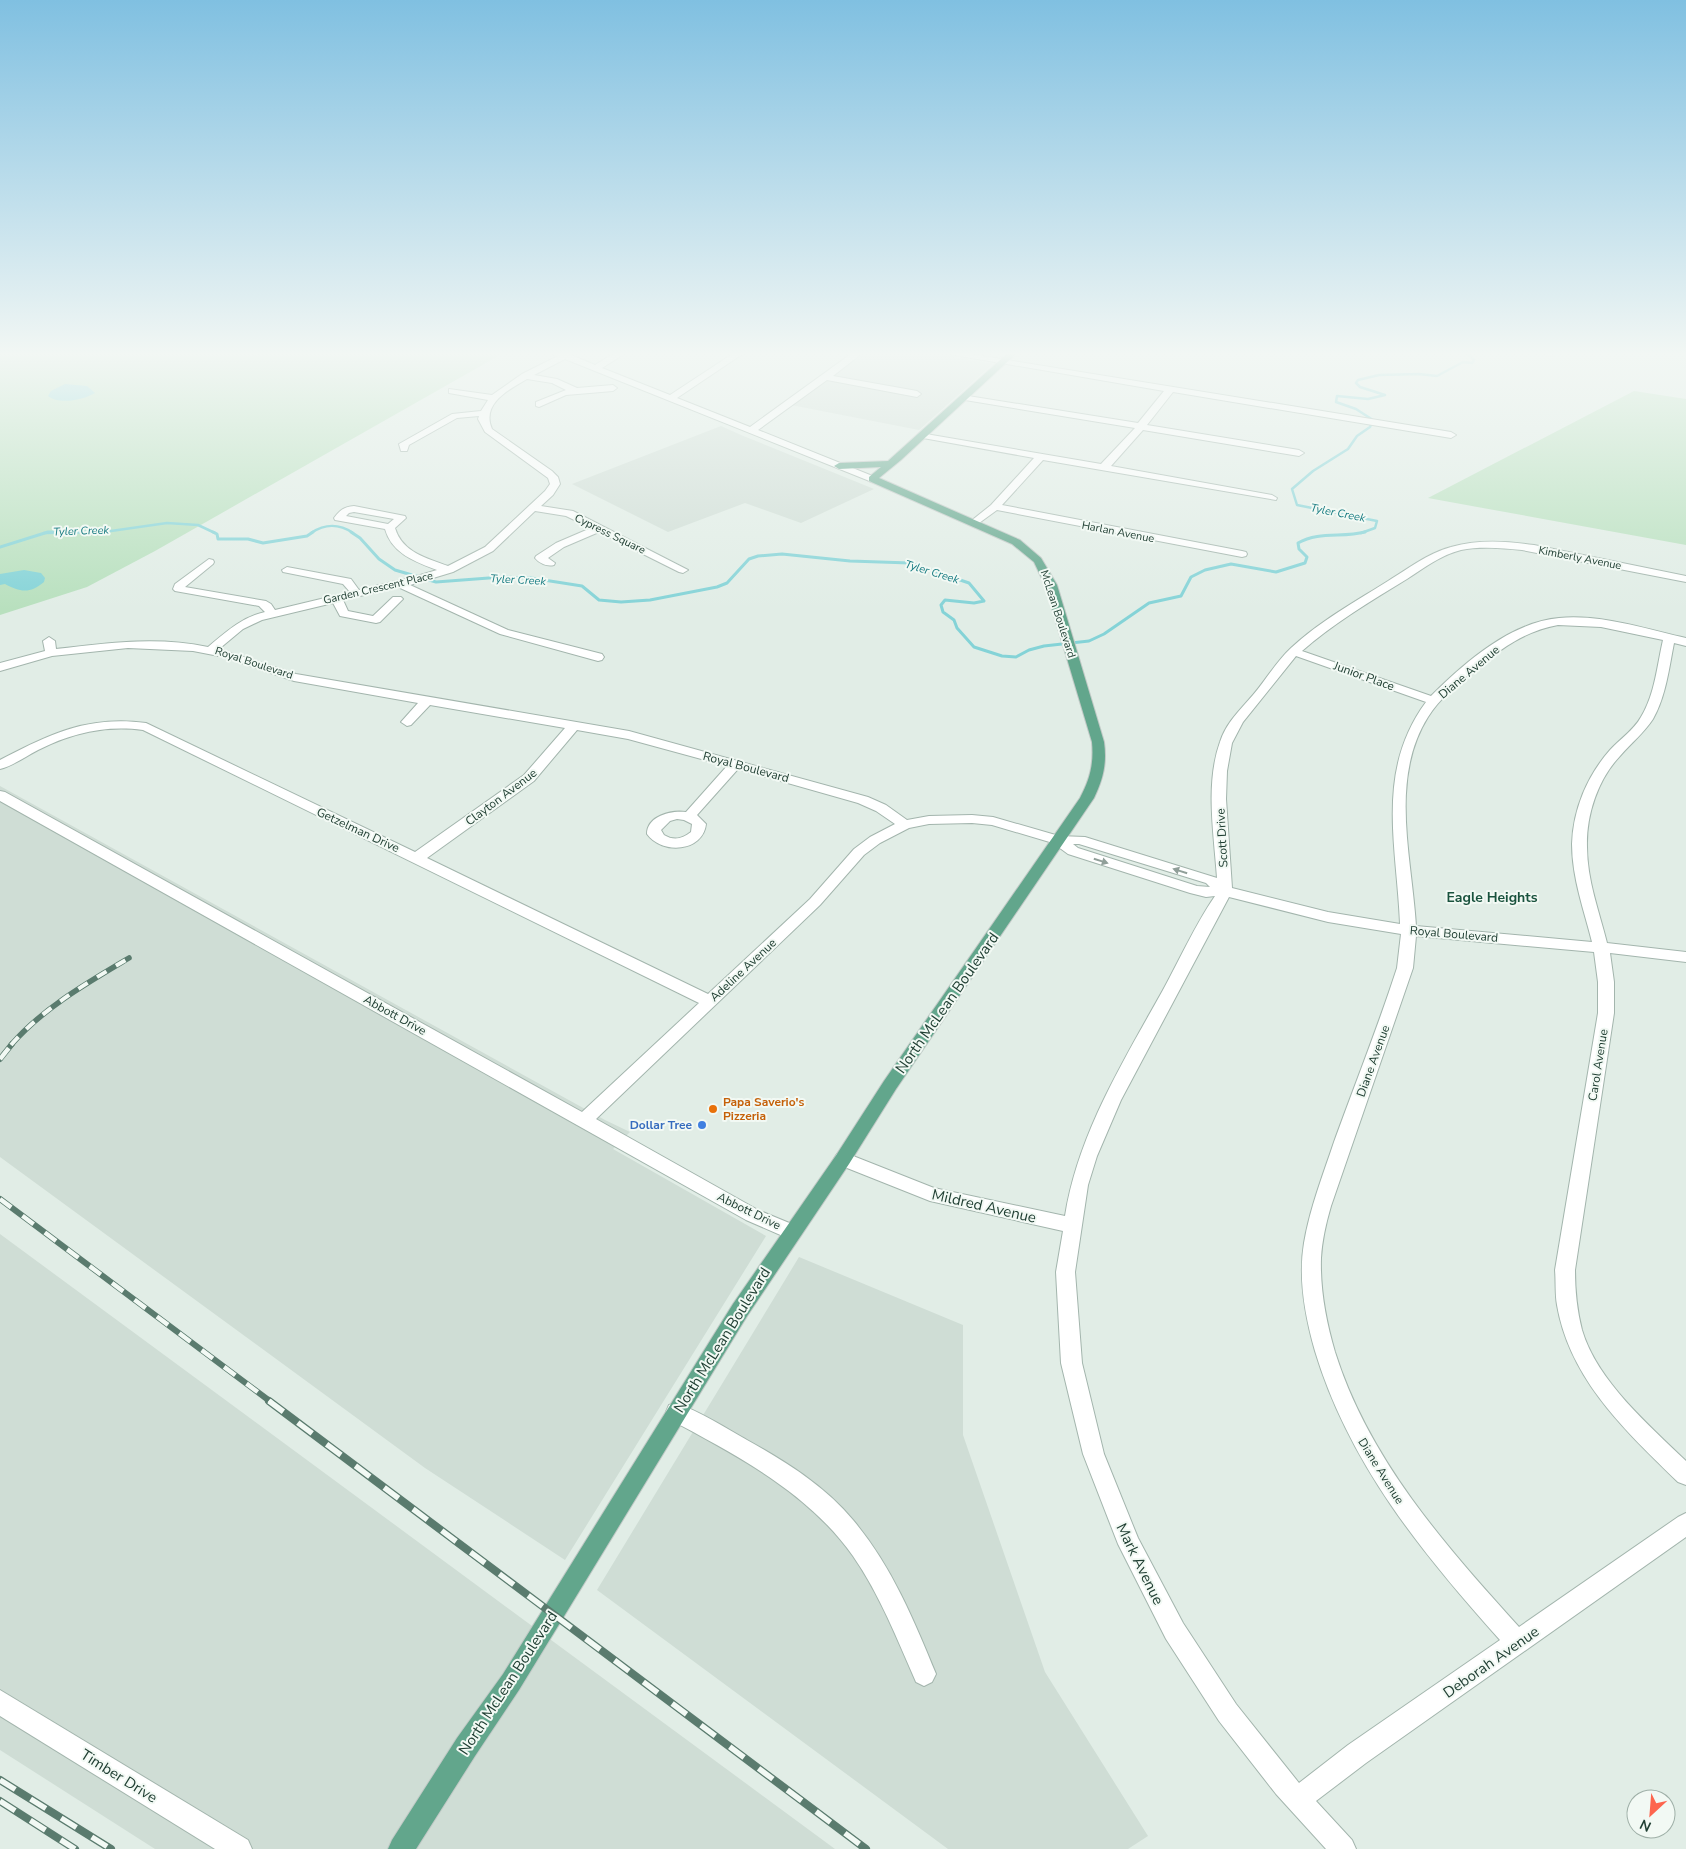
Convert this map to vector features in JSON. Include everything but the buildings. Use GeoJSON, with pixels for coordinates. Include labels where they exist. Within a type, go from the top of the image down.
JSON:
{"type":"FeatureCollection","features":[{"type":"Feature","properties":{"kind":"main road"},"geometry":{"type":"LineString","coordinates":[[872,479],[920,437]]}},
{"type":"Feature","properties":{"kind":"main road"},"geometry":{"type":"LineString","coordinates":[[838,466],[864,467],[890,464]]}},
{"type":"Feature","properties":{"kind":"main road","name":"McLean Boulevard"},"geometry":{"type":"LineString","coordinates":[[872,479],[1016,542],[1037,557],[1045,570],[1098,742],[1100,760],[1096,780],[1087,798],[1058,840]]}},
{"type":"Feature","properties":{"kind":"main road","name":"North McLean Boulevard"},"geometry":{"type":"LineString","coordinates":[[401,1849],[466,1747],[516,1675],[676,1412],[792,1232],[843,1159],[890,1084],[1058,840]]}},
{"type":"Feature","properties":{"kind":"street"},"geometry":{"type":"LineString","coordinates":[[404,449],[404,444],[416,437]]}},
{"type":"Feature","properties":{"kind":"street","name":"Garden Crescent Place"},"geometry":{"type":"LineString","coordinates":[[212,649],[245,623],[271,613],[404,583],[450,570],[490,549],[554,487],[553,477],[498,437]]}},
{"type":"Feature","properties":{"kind":"street"},"geometry":{"type":"LineString","coordinates":[[767,437],[872,479]]}},
{"type":"Feature","properties":{"kind":"street"},"geometry":{"type":"LineString","coordinates":[[935,437],[1272,498]]}},
{"type":"Feature","properties":{"kind":"street"},"geometry":{"type":"LineString","coordinates":[[1104,467],[1132,437]]}},
{"type":"Feature","properties":{"kind":"street"},"geometry":{"type":"LineString","coordinates":[[1206,437],[1299,453]]}},
{"type":"Feature","properties":{"kind":"street"},"geometry":{"type":"LineString","coordinates":[[975,523],[995,507],[1040,457]]}},
{"type":"Feature","properties":{"kind":"street","name":"Harlan Avenue"},"geometry":{"type":"LineString","coordinates":[[995,507],[1242,554]]}},
{"type":"Feature","properties":{"kind":"street","name":"Cypress Square"},"geometry":{"type":"LineString","coordinates":[[534,508],[569,513],[683,570]]}},
{"type":"Feature","properties":{"kind":"street"},"geometry":{"type":"LineString","coordinates":[[354,509],[400,517],[390,528],[343,519],[339,516],[346,510],[354,509]]}},
{"type":"Feature","properties":{"kind":"street"},"geometry":{"type":"LineString","coordinates":[[390,528],[393,540],[405,551],[450,570]]}},
{"type":"Feature","properties":{"kind":"street"},"geometry":{"type":"LineString","coordinates":[[550,563],[540,558],[560,545],[599,528]]}},
{"type":"Feature","properties":{"kind":"street","name":"Kimberly Avenue"},"geometry":{"type":"LineString","coordinates":[[1474,546],[1504,545],[1543,550],[1686,579]]}},
{"type":"Feature","properties":{"kind":"street","name":"Scott Drive"},"geometry":{"type":"LineString","coordinates":[[1224,891],[1218,783],[1226,745],[1234,726],[1295,652],[1343,614],[1434,557],[1450,550],[1474,546]]}},
{"type":"Feature","properties":{"kind":"street"},"geometry":{"type":"LineString","coordinates":[[209,562],[179,586],[179,589],[262,603],[267,606],[271,613]]}},
{"type":"Feature","properties":{"kind":"street"},"geometry":{"type":"LineString","coordinates":[[287,570],[348,581],[356,593]]}},
{"type":"Feature","properties":{"kind":"street"},"geometry":{"type":"LineString","coordinates":[[404,583],[440,604],[504,632],[598,656]]}},
{"type":"Feature","properties":{"kind":"street"},"geometry":{"type":"LineString","coordinates":[[336,598],[344,614],[376,620],[397,600]]}},
{"type":"Feature","properties":{"kind":"street","name":"Diane Avenue"},"geometry":{"type":"LineString","coordinates":[[1518,1643],[1399,1501],[1367,1451],[1344,1408],[1328,1365],[1315,1312],[1312,1269],[1315,1235],[1324,1199],[1396,997],[1408,954],[1408,930],[1398,820],[1399,790],[1409,746],[1420,723],[1434,701],[1468,669],[1518,632],[1540,624],[1567,621],[1590,622],[1686,642]]}},
{"type":"Feature","properties":{"kind":"street","name":"Carol Avenue"},"geometry":{"type":"LineString","coordinates":[[1669,638],[1654,704],[1638,730],[1609,760],[1598,776],[1589,796],[1581,827],[1580,856],[1584,888],[1605,970],[1606,1013],[1563,1291],[1570,1327],[1582,1356],[1597,1381],[1635,1425],[1686,1475]]}},
{"type":"Feature","properties":{"kind":"street","name":"Royal Boulevard"},"geometry":{"type":"LineString","coordinates":[[0,667],[50,647],[128,644],[175,645],[212,649],[294,677],[629,736],[863,800],[881,808],[904,825],[929,820],[972,819],[993,821],[1058,840],[1073,851],[1195,890],[1206,892],[1224,891],[1328,917],[1408,930],[1686,957]]}},
{"type":"Feature","properties":{"kind":"street","name":"Junior Place"},"geometry":{"type":"LineString","coordinates":[[1295,652],[1434,701]]}},
{"type":"Feature","properties":{"kind":"street"},"geometry":{"type":"LineString","coordinates":[[407,722],[426,701]]}},
{"type":"Feature","properties":{"kind":"street","name":"Getzelman Drive"},"geometry":{"type":"LineString","coordinates":[[0,765],[56,736],[76,729],[111,723],[146,727],[710,1001]]}},
{"type":"Feature","properties":{"kind":"street","name":"Clayton Avenue"},"geometry":{"type":"LineString","coordinates":[[418,858],[529,778],[574,726]]}},
{"type":"Feature","properties":{"kind":"street"},"geometry":{"type":"LineString","coordinates":[[689,816],[736,764]]}},
{"type":"Feature","properties":{"kind":"street","name":"Abbott Drive"},"geometry":{"type":"LineString","coordinates":[[0,795],[752,1215],[792,1232]]}},
{"type":"Feature","properties":{"kind":"street","name":"Adeline Avenue"},"geometry":{"type":"LineString","coordinates":[[584,1120],[815,902],[860,852],[875,840],[904,825]]}},
{"type":"Feature","properties":{"kind":"street"},"geometry":{"type":"LineString","coordinates":[[1071,1225],[1079,1186],[1107,1114],[1224,891]]}},
{"type":"Feature","properties":{"kind":"street","name":"Mildred Avenue"},"geometry":{"type":"LineString","coordinates":[[843,1159],[955,1202],[1071,1225]]}},
{"type":"Feature","properties":{"kind":"street","name":"Mark Avenue"},"geometry":{"type":"LineString","coordinates":[[1071,1225],[1067,1263],[1066,1303],[1069,1340],[1076,1385],[1086,1428],[1103,1481],[1125,1536],[1147,1582],[1174,1630],[1224,1705],[1297,1800],[1343,1849]]}},
{"type":"Feature","properties":{"kind":"street"},"geometry":{"type":"LineString","coordinates":[[676,1412],[800,1486],[844,1526],[861,1547],[886,1591],[924,1674]]}},
{"type":"Feature","properties":{"kind":"street","name":"Deborah Avenue"},"geometry":{"type":"LineString","coordinates":[[1297,1800],[1357,1754],[1686,1524]]}},
{"type":"Feature","properties":{"kind":"street","name":"Timber Drive"},"geometry":{"type":"LineString","coordinates":[[0,1702],[239,1849]]}},
{"type":"Feature","properties":{"kind":"shaded area"},"geometry":{"type":"Polygon","coordinates":[[[692,437],[747,437],[874,489],[801,523],[745,503],[668,532],[572,484],[692,437]]]}},
{"type":"Feature","properties":{"kind":"shaded area"},"geometry":{"type":"Polygon","coordinates":[[[0,786],[605,1120],[630,1132],[613,1149],[766,1236],[565,1560],[425,1468],[0,1157],[0,786]]]}},
{"type":"Feature","properties":{"kind":"shaded area"},"geometry":{"type":"Polygon","coordinates":[[[0,1234],[835,1849],[155,1849],[0,1750],[0,1234]]]}},
{"type":"Feature","properties":{"kind":"shaded area"},"geometry":{"type":"Polygon","coordinates":[[[799,1257],[963,1325],[963,1435],[1045,1672],[1148,1836],[1128,1849],[948,1849],[597,1590],[799,1257]]]}},
{"type":"Feature","properties":{"kind":"green space"},"geometry":{"type":"Polygon","coordinates":[[[0,437],[355,437],[155,551],[87,587],[0,615],[0,437]]]}},
{"type":"Feature","properties":{"kind":"green space"},"geometry":{"type":"Polygon","coordinates":[[[1545,437],[1686,437],[1686,545],[1428,498],[1545,437]]]}},
{"type":"Feature","properties":{"kind":"water"},"geometry":{"type":"Polygon","coordinates":[[[24,570],[41,573],[45,578],[44,582],[29,590],[15,589],[5,584],[0,585],[0,574],[24,570]]]}},
{"type":"Feature","properties":{"kind":"waterway","name":"Tyler Creek"},"geometry":{"type":"LineString","coordinates":[[1356,437],[1348,449],[1313,471],[1292,489],[1297,505],[1377,521],[1375,528],[1362,533]]}},
{"type":"Feature","properties":{"kind":"waterway","name":"Tyler Creek"},"geometry":{"type":"LineString","coordinates":[[104,532],[167,523],[198,525],[215,533]]}},
{"type":"Feature","properties":{"kind":"waterway","name":"Tyler Creek"},"geometry":{"type":"LineString","coordinates":[[313,532],[326,526],[337,526],[351,532]]}},
{"type":"Feature","properties":{"kind":"waterway","name":"Tyler Creek"},"geometry":{"type":"LineString","coordinates":[[45,533],[104,532]]}},
{"type":"Feature","properties":{"kind":"waterway","name":"Tyler Creek"},"geometry":{"type":"LineString","coordinates":[[45,533],[104,532]]}},
{"type":"Feature","properties":{"kind":"waterway","name":"Tyler Creek"},"geometry":{"type":"LineString","coordinates":[[215,533],[218,539],[248,539],[263,543],[307,536],[313,532]]}},
{"type":"Feature","properties":{"kind":"waterway","name":"Tyler Creek"},"geometry":{"type":"LineString","coordinates":[[351,532],[360,538],[379,559],[395,570],[436,582],[502,577],[531,578],[582,586],[599,600],[621,602],[650,600],[717,587],[727,583],[749,559],[758,556],[782,554],[850,561],[910,563],[969,583],[984,601],[974,603],[945,600],[941,605],[943,612],[954,620],[957,628],[974,647],[1002,656],[1016,657],[1029,650],[1044,646],[1089,641],[1104,634],[1149,603],[1181,596],[1191,577],[1205,570],[1231,564],[1276,572],[1305,563],[1307,557],[1299,549],[1298,543],[1306,539],[1362,533]]}},
{"type":"Feature","properties":{"kind":"waterway","name":"Tyler Creek"},"geometry":{"type":"LineString","coordinates":[[0,547],[45,533]]}},
{"type":"Feature","properties":{"kind":"railway"},"geometry":{"type":"LineString","coordinates":[[12,1044],[51,1008],[129,958]]}},
{"type":"Feature","properties":{"kind":"railway"},"geometry":{"type":"LineString","coordinates":[[0,1059],[12,1044]]}},
{"type":"Feature","properties":{"kind":"railway"},"geometry":{"type":"LineString","coordinates":[[0,1199],[271,1402]]}},
{"type":"Feature","properties":{"kind":"railway"},"geometry":{"type":"LineString","coordinates":[[269,1401],[866,1849]]}},
{"type":"Feature","properties":{"kind":"railway"},"geometry":{"type":"LineString","coordinates":[[0,1780],[111,1849]]}},
{"type":"Feature","properties":{"kind":"railway"},"geometry":{"type":"LineString","coordinates":[[0,1801],[75,1849]]}},
{"type":"Feature","properties":{"kind":"place","name":"Papa Saverio's Pizzeria"},"geometry":{"type":"Point","coordinates":[713,1109]}},
{"type":"Feature","properties":{"kind":"place","name":"Dollar Tree"},"geometry":{"type":"Point","coordinates":[702,1125]}},
{"type":"Feature","properties":{"kind":"district","name":"Eagle Heights"},"geometry":{"type":"Point","coordinates":[1492,897]}}]}
